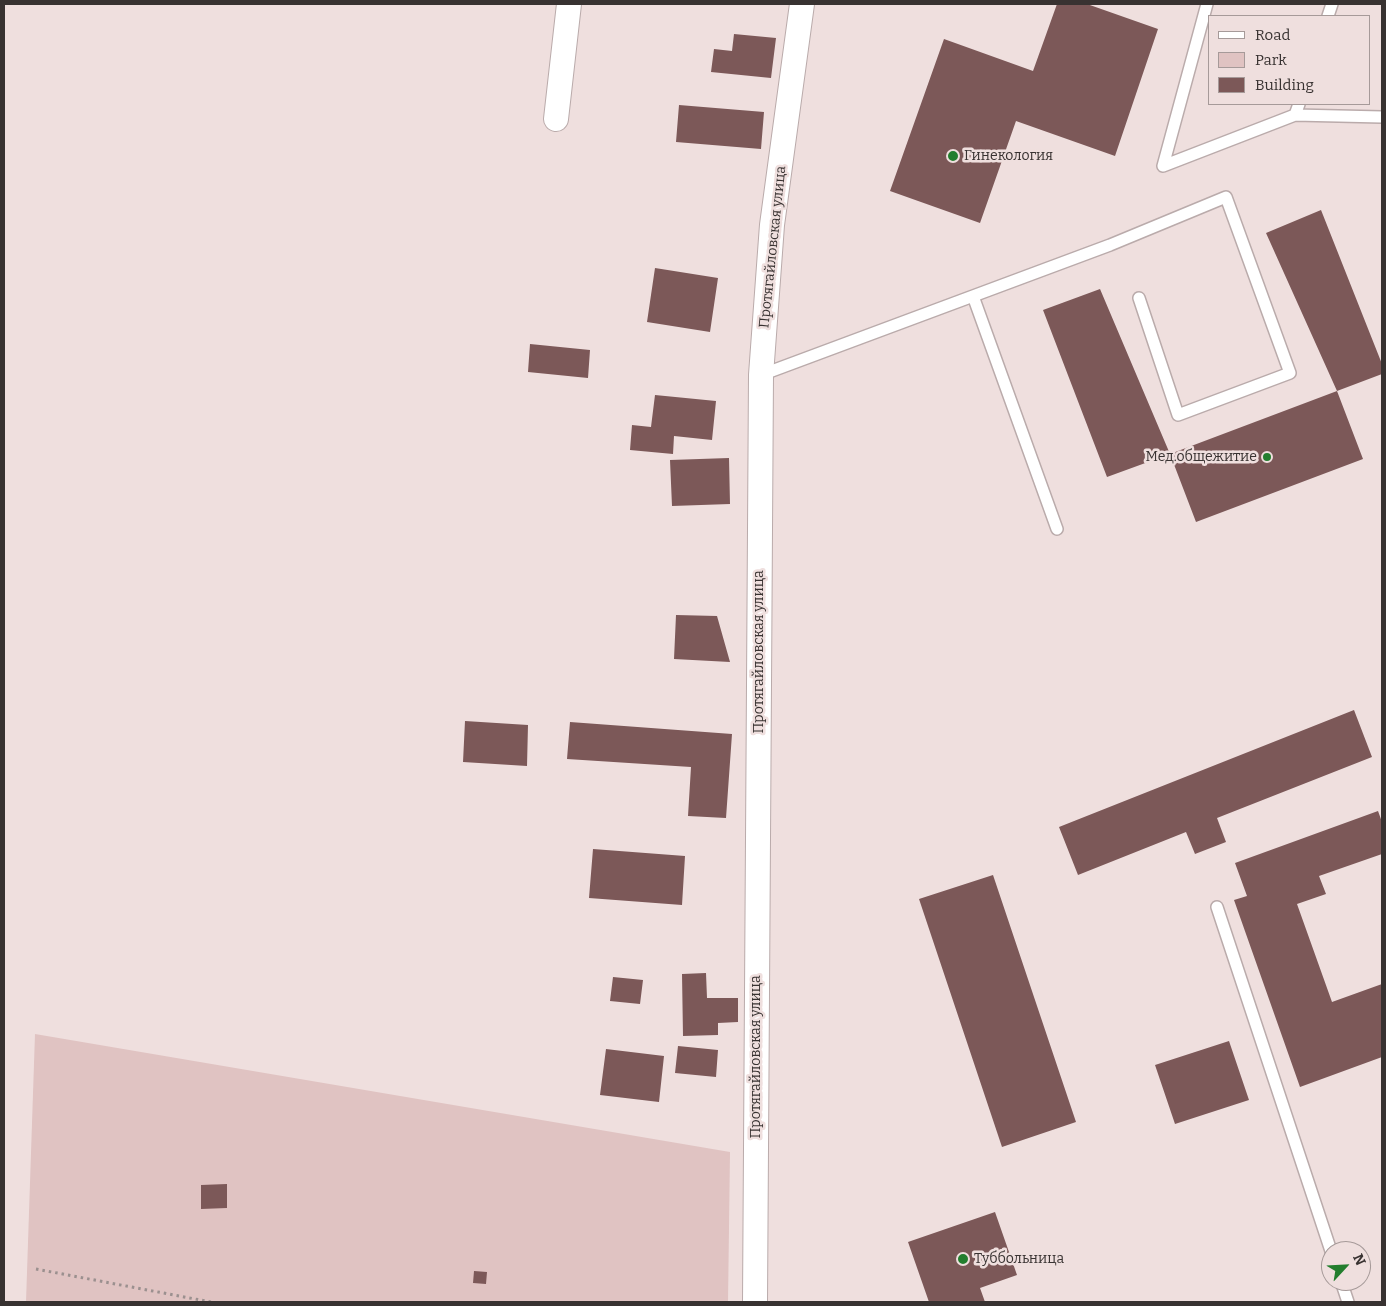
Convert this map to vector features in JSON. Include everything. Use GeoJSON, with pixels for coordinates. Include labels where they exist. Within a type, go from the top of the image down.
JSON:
{"type":"FeatureCollection","features":[{"type":"Feature","properties":{"kind":"street"},"geometry":{"type":"LineString","coordinates":[[556,119],[569,4]]}},
{"type":"Feature","properties":{"kind":"street","name":"Протягайловская улица"},"geometry":{"type":"LineString","coordinates":[[755,1302],[761,375],[772,225],[802,4]]}},
{"type":"Feature","properties":{"kind":"lane"},"geometry":{"type":"LineString","coordinates":[[1207,4],[1163,166],[1297,109],[1382,116]]}},
{"type":"Feature","properties":{"kind":"lane"},"geometry":{"type":"LineString","coordinates":[[761,375],[1110,245],[1226,197],[1290,373],[1178,416],[1139,298]]}},
{"type":"Feature","properties":{"kind":"lane"},"geometry":{"type":"LineString","coordinates":[[974,296],[1057,529]]}},
{"type":"Feature","properties":{"kind":"lane"},"geometry":{"type":"LineString","coordinates":[[1217,907],[1328,1241]]}},
{"type":"Feature","properties":{"kind":"path"},"geometry":{"type":"LineString","coordinates":[[36,1269],[211,1302]]}},
{"type":"Feature","properties":{"kind":"green space"},"geometry":{"type":"Polygon","coordinates":[[[35,1034],[730,1152],[728,1302],[26,1302],[35,1034]]]}},
{"type":"Feature","properties":{"kind":"building"},"geometry":{"type":"Polygon","coordinates":[[[1057,4],[1087,4],[1158,29],[1115,156],[1016,121],[980,223],[890,191],[944,39],[1033,71],[1057,4]]]}},
{"type":"Feature","properties":{"kind":"building"},"geometry":{"type":"Polygon","coordinates":[[[734,34],[776,38],[771,78],[711,72],[714,49],[732,51],[734,34]]]}},
{"type":"Feature","properties":{"kind":"building"},"geometry":{"type":"Polygon","coordinates":[[[679,105],[764,112],[761,149],[676,142],[679,105]]]}},
{"type":"Feature","properties":{"kind":"building"},"geometry":{"type":"Polygon","coordinates":[[[1321,210],[1382,364],[1382,374],[1337,391],[1266,233],[1321,210]]]}},
{"type":"Feature","properties":{"kind":"building"},"geometry":{"type":"Polygon","coordinates":[[[655,268],[718,278],[710,332],[647,322],[655,268]]]}},
{"type":"Feature","properties":{"kind":"building"},"geometry":{"type":"Polygon","coordinates":[[[1100,289],[1170,454],[1107,477],[1043,310],[1100,289]]]}},
{"type":"Feature","properties":{"kind":"building"},"geometry":{"type":"Polygon","coordinates":[[[530,344],[590,350],[588,378],[528,372],[530,344]]]}},
{"type":"Feature","properties":{"kind":"building","name":"Мед.общежитие"},"geometry":{"type":"Polygon","coordinates":[[[1337,391],[1363,459],[1196,522],[1170,454],[1337,391]]]}},
{"type":"Feature","properties":{"kind":"building"},"geometry":{"type":"Polygon","coordinates":[[[655,395],[716,401],[712,440],[674,436],[673,454],[630,450],[632,425],[651,427],[655,395]]]}},
{"type":"Feature","properties":{"kind":"building"},"geometry":{"type":"Polygon","coordinates":[[[729,458],[730,504],[672,506],[670,460],[729,458]]]}},
{"type":"Feature","properties":{"kind":"building"},"geometry":{"type":"Polygon","coordinates":[[[676,615],[717,616],[730,662],[674,659],[676,615]]]}},
{"type":"Feature","properties":{"kind":"building"},"geometry":{"type":"Polygon","coordinates":[[[1354,710],[1372,757],[1217,818],[1226,842],[1195,854],[1186,832],[1078,875],[1059,827],[1354,710]]]}},
{"type":"Feature","properties":{"kind":"building"},"geometry":{"type":"Polygon","coordinates":[[[465,721],[528,725],[527,766],[463,762],[465,721]]]}},
{"type":"Feature","properties":{"kind":"building"},"geometry":{"type":"Polygon","coordinates":[[[570,722],[732,734],[726,818],[688,816],[691,767],[567,759],[570,722]]]}},
{"type":"Feature","properties":{"kind":"building"},"geometry":{"type":"Polygon","coordinates":[[[1378,811],[1382,822],[1382,854],[1319,876],[1326,894],[1297,904],[1332,1002],[1382,984],[1382,1057],[1300,1087],[1234,900],[1247,896],[1235,863],[1378,811]]]}},
{"type":"Feature","properties":{"kind":"building"},"geometry":{"type":"Polygon","coordinates":[[[593,849],[685,856],[682,905],[589,898],[593,849]]]}},
{"type":"Feature","properties":{"kind":"building"},"geometry":{"type":"Polygon","coordinates":[[[993,875],[1076,1122],[1002,1147],[919,899],[993,875]]]}},
{"type":"Feature","properties":{"kind":"building"},"geometry":{"type":"Polygon","coordinates":[[[706,973],[707,998],[738,998],[738,1022],[718,1023],[718,1035],[683,1036],[682,974],[706,973]]]}},
{"type":"Feature","properties":{"kind":"building"},"geometry":{"type":"Polygon","coordinates":[[[613,977],[643,980],[640,1004],[610,1001],[613,977]]]}},
{"type":"Feature","properties":{"kind":"building"},"geometry":{"type":"Polygon","coordinates":[[[1229,1041],[1249,1100],[1175,1124],[1155,1065],[1229,1041]]]}},
{"type":"Feature","properties":{"kind":"building"},"geometry":{"type":"Polygon","coordinates":[[[678,1046],[718,1050],[716,1077],[675,1073],[678,1046]]]}},
{"type":"Feature","properties":{"kind":"building"},"geometry":{"type":"Polygon","coordinates":[[[606,1049],[664,1056],[659,1102],[600,1095],[606,1049]]]}},
{"type":"Feature","properties":{"kind":"building"},"geometry":{"type":"Polygon","coordinates":[[[227,1184],[227,1208],[201,1209],[201,1185],[227,1184]]]}},
{"type":"Feature","properties":{"kind":"building","name":"Туббольница"},"geometry":{"type":"Polygon","coordinates":[[[995,1212],[1017,1275],[980,1288],[985,1302],[929,1302],[908,1242],[995,1212]]]}},
{"type":"Feature","properties":{"kind":"building"},"geometry":{"type":"Polygon","coordinates":[[[474,1271],[487,1272],[486,1284],[473,1283],[474,1271]]]}},
{"type":"Feature","properties":{"kind":"place","name":"Гинекология"},"geometry":{"type":"Point","coordinates":[953,156]}},
{"type":"Feature","properties":{"kind":"place","name":"Мед.общежитие"},"geometry":{"type":"Point","coordinates":[1267,457]}},
{"type":"Feature","properties":{"kind":"place","name":"Туббольница"},"geometry":{"type":"Point","coordinates":[963,1259]}}]}
